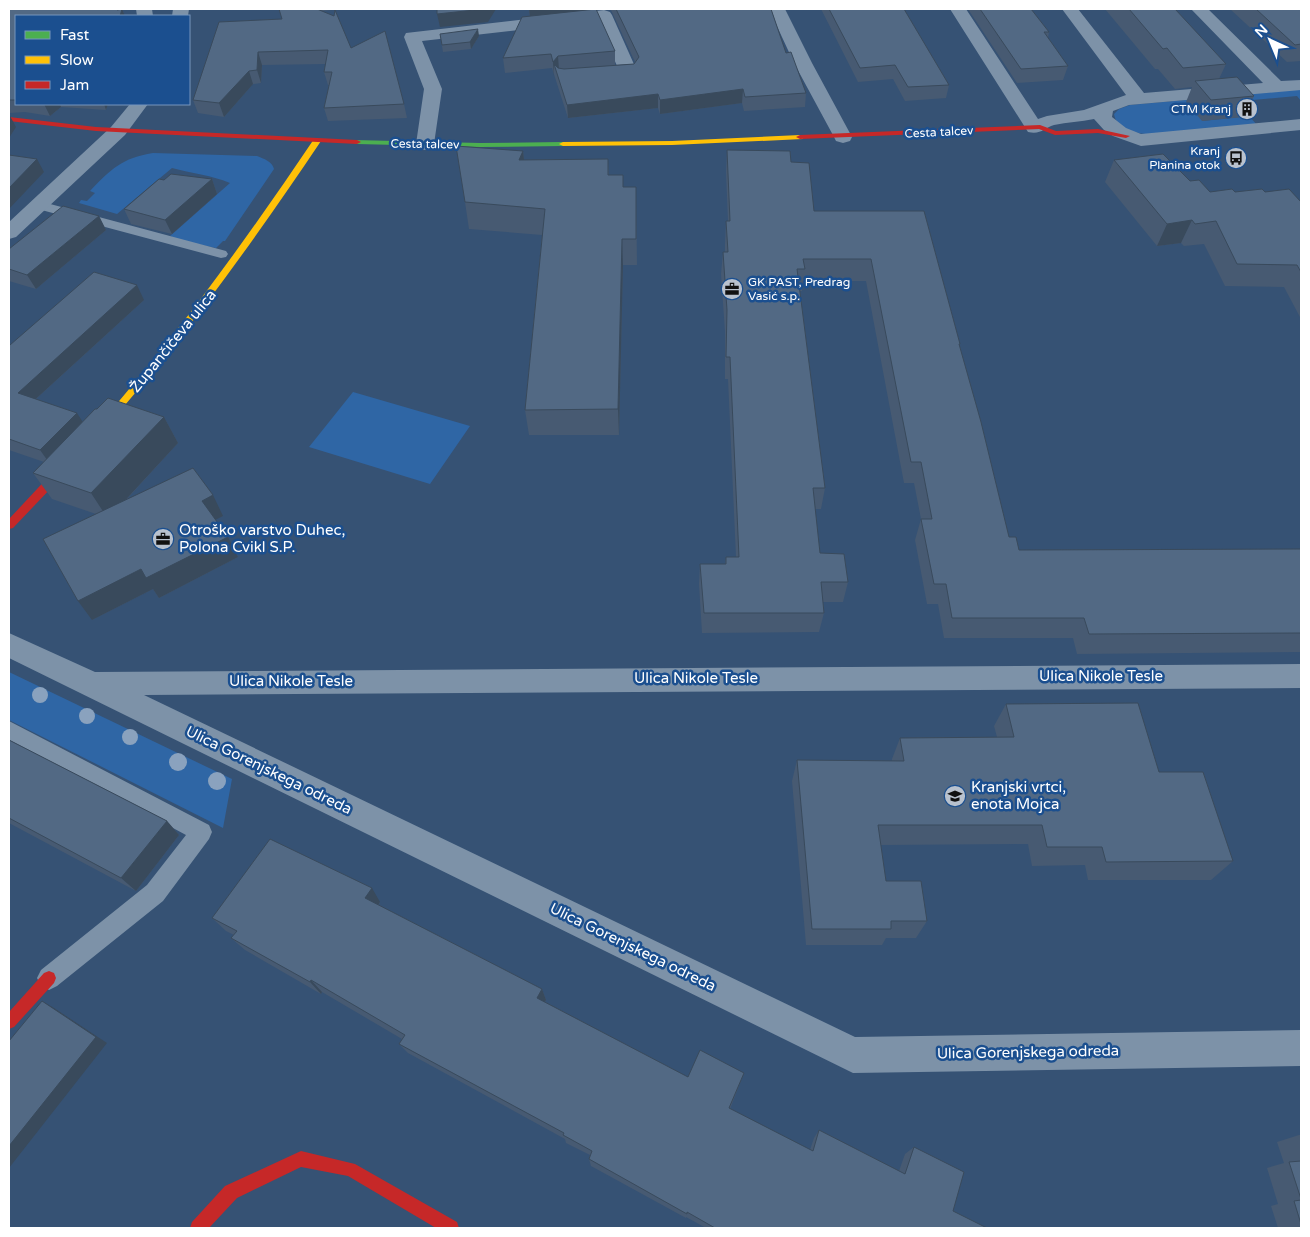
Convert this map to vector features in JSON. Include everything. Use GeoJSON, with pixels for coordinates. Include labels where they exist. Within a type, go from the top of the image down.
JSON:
{"type":"FeatureCollection","features":[{"type":"Feature","properties":{"kind":"street"},"geometry":{"type":"LineString","coordinates":[[777,9],[803,64],[843,137]]}},
{"type":"Feature","properties":{"kind":"street"},"geometry":{"type":"LineString","coordinates":[[958,9],[1037,128]]}},
{"type":"Feature","properties":{"kind":"street"},"geometry":{"type":"LineString","coordinates":[[1070,9],[1140,99]]}},
{"type":"Feature","properties":{"kind":"street"},"geometry":{"type":"LineString","coordinates":[[1199,9],[1278,87]]}},
{"type":"Feature","properties":{"kind":"street"},"geometry":{"type":"LineString","coordinates":[[425,144],[433,89],[412,37],[604,15],[628,71],[583,74]]}},
{"type":"Feature","properties":{"kind":"street","name":"Cesta talcev"},"geometry":{"type":"LineString","coordinates":[[1037,128],[1047,121],[1088,115],[1114,103],[1140,99],[1301,86]]}},
{"type":"Feature","properties":{"kind":"street"},"geometry":{"type":"LineString","coordinates":[[9,233],[118,131],[138,105]]}},
{"type":"Feature","properties":{"kind":"street","name":"Cesta talcev"},"geometry":{"type":"LineString","coordinates":[[1104,108],[1103,118],[1110,127],[1126,136]]}},
{"type":"Feature","properties":{"kind":"street","name":"Cesta talcev"},"geometry":{"type":"LineString","coordinates":[[9,119],[77,128],[118,131],[317,141],[425,144],[672,144],[1037,128],[1055,134],[1098,131],[1141,140],[1156,140],[1301,125]]}},
{"type":"Feature","properties":{"kind":"street","name":"Župančičeva ulica"},"geometry":{"type":"LineString","coordinates":[[89,441],[122,406],[226,276],[317,141]]}},
{"type":"Feature","properties":{"kind":"street"},"geometry":{"type":"LineString","coordinates":[[9,525],[75,455]]}},
{"type":"Feature","properties":{"kind":"street","name":"Ulica Gorenjskega odreda"},"geometry":{"type":"LineString","coordinates":[[9,645],[91,683],[853,1055],[1301,1048]]}},
{"type":"Feature","properties":{"kind":"street","name":"Ulica Nikole Tesle"},"geometry":{"type":"LineString","coordinates":[[91,683],[1301,676]]}},
{"type":"Feature","properties":{"kind":"street"},"geometry":{"type":"LineString","coordinates":[[9,1022],[49,978]]}},
{"type":"Feature","properties":{"kind":"street"},"geometry":{"type":"LineString","coordinates":[[198,1228],[230,1192],[300,1159],[350,1169],[451,1228]]}},
{"type":"Feature","properties":{"kind":"lane"},"geometry":{"type":"LineString","coordinates":[[39,206],[221,254]]}},
{"type":"Feature","properties":{"kind":"lane"},"geometry":{"type":"LineString","coordinates":[[9,730],[201,832],[155,893],[49,978]]}},
{"type":"Feature","properties":{"kind":"shaded area"},"geometry":{"type":"Polygon","coordinates":[[[1301,90],[1301,101],[1297,96],[1253,100],[1247,94],[1301,90]]]}},
{"type":"Feature","properties":{"kind":"shaded area"},"geometry":{"type":"Polygon","coordinates":[[[1229,96],[1202,121],[1249,116],[1257,125],[1153,135],[1124,128],[1119,125],[1114,114],[1119,109],[1130,105],[1229,96]]]}},
{"type":"Feature","properties":{"kind":"shaded area"},"geometry":{"type":"Polygon","coordinates":[[[153,153],[257,156],[270,162],[274,169],[225,241],[216,248],[178,240],[170,236],[230,183],[223,180],[172,168],[117,214],[79,203],[81,200],[87,201],[95,193],[90,191],[104,176],[125,161],[153,153]]]}},
{"type":"Feature","properties":{"kind":"shaded area"},"geometry":{"type":"Polygon","coordinates":[[[353,392],[470,426],[430,484],[309,447],[353,392]]]}},
{"type":"Feature","properties":{"kind":"shaded area"},"geometry":{"type":"Polygon","coordinates":[[[9,672],[232,779],[223,828],[9,720],[9,672]]]}},
{"type":"Feature","properties":{"kind":"building"},"geometry":{"type":"Polygon","coordinates":[[[9,9],[122,9],[120,15],[15,15],[15,100],[9,100],[9,9]]]}},
{"type":"Feature","properties":{"kind":"building"},"geometry":{"type":"Polygon","coordinates":[[[279,9],[317,9],[334,16],[335,10],[351,48],[385,31],[404,104],[324,108],[332,72],[324,72],[328,50],[258,52],[257,70],[249,71],[219,103],[193,100],[219,22],[282,19],[279,9]]]}},
{"type":"Feature","properties":{"kind":"building"},"geometry":{"type":"Polygon","coordinates":[[[437,9],[484,9],[437,14],[437,9]]]}},
{"type":"Feature","properties":{"kind":"building"},"geometry":{"type":"Polygon","coordinates":[[[596,9],[615,51],[558,56],[553,62],[551,54],[503,58],[522,17],[596,9]]]}},
{"type":"Feature","properties":{"kind":"building"},"geometry":{"type":"Polygon","coordinates":[[[616,9],[771,9],[786,53],[791,52],[806,93],[745,97],[743,89],[660,100],[658,94],[567,105],[554,64],[558,68],[564,69],[634,64],[639,57],[616,9]]]}},
{"type":"Feature","properties":{"kind":"building"},"geometry":{"type":"Polygon","coordinates":[[[829,9],[904,9],[949,85],[908,87],[895,65],[860,68],[829,9]]]}},
{"type":"Feature","properties":{"kind":"building"},"geometry":{"type":"Polygon","coordinates":[[[980,9],[1031,9],[1049,32],[1044,32],[1068,66],[1021,69],[980,9]]]}},
{"type":"Feature","properties":{"kind":"building"},"geometry":{"type":"Polygon","coordinates":[[[1129,9],[1175,9],[1226,64],[1183,68],[1167,48],[1163,49],[1129,9]]]}},
{"type":"Feature","properties":{"kind":"building"},"geometry":{"type":"Polygon","coordinates":[[[1256,9],[1301,9],[1301,44],[1295,45],[1256,9]]]}},
{"type":"Feature","properties":{"kind":"building"},"geometry":{"type":"Polygon","coordinates":[[[478,29],[470,42],[442,45],[440,34],[478,29]]]}},
{"type":"Feature","properties":{"kind":"building"},"geometry":{"type":"Polygon","coordinates":[[[1237,77],[1254,96],[1211,100],[1195,81],[1237,77]]]}},
{"type":"Feature","properties":{"kind":"building"},"geometry":{"type":"Polygon","coordinates":[[[456,146],[523,151],[519,160],[608,159],[608,175],[623,175],[623,187],[636,187],[636,239],[622,239],[618,409],[525,410],[545,209],[465,202],[456,146]]]}},
{"type":"Feature","properties":{"kind":"building"},"geometry":{"type":"Polygon","coordinates":[[[727,150],[790,151],[791,162],[809,163],[814,211],[924,211],[981,422],[1009,537],[1016,537],[1019,550],[1301,549],[1301,633],[1089,634],[1084,618],[952,618],[946,584],[934,584],[921,519],[932,519],[921,462],[911,462],[871,259],[803,259],[805,269],[797,269],[825,488],[813,488],[820,553],[844,554],[848,582],[821,582],[824,613],[704,613],[700,564],[726,564],[726,557],[739,557],[730,357],[726,357],[727,310],[723,252],[728,252],[726,221],[730,221],[727,150]]]}},
{"type":"Feature","properties":{"kind":"building"},"geometry":{"type":"Polygon","coordinates":[[[1163,154],[1190,181],[1199,180],[1210,192],[1232,189],[1235,192],[1262,189],[1265,192],[1289,189],[1301,202],[1301,272],[1297,265],[1237,264],[1216,221],[1195,224],[1192,220],[1167,224],[1114,160],[1163,154]]]}},
{"type":"Feature","properties":{"kind":"building"},"geometry":{"type":"Polygon","coordinates":[[[9,155],[37,159],[9,188],[9,155]]]}},
{"type":"Feature","properties":{"kind":"building"},"geometry":{"type":"Polygon","coordinates":[[[171,174],[212,179],[165,220],[124,209],[159,179],[164,180],[171,174]]]}},
{"type":"Feature","properties":{"kind":"building"},"geometry":{"type":"Polygon","coordinates":[[[63,206],[99,216],[27,275],[9,269],[9,249],[63,206]]]}},
{"type":"Feature","properties":{"kind":"building"},"geometry":{"type":"Polygon","coordinates":[[[94,272],[137,285],[18,393],[77,413],[40,450],[9,439],[9,344],[94,272]]]}},
{"type":"Feature","properties":{"kind":"building"},"geometry":{"type":"Polygon","coordinates":[[[108,398],[164,417],[91,493],[33,473],[95,409],[108,398]]]}},
{"type":"Feature","properties":{"kind":"building","name":"Otroško varstvo Duhec, Polona Cvikl S.P."},"geometry":{"type":"Polygon","coordinates":[[[193,468],[213,495],[202,501],[228,537],[146,578],[141,569],[78,601],[43,539],[193,468]]]}},
{"type":"Feature","properties":{"kind":"building"},"geometry":{"type":"Polygon","coordinates":[[[1138,703],[1159,772],[1203,772],[1233,861],[1106,862],[1102,847],[1047,847],[1042,825],[878,825],[886,881],[921,881],[927,921],[891,921],[891,929],[812,929],[797,760],[904,761],[900,738],[1014,737],[1006,704],[1138,703]]]}},
{"type":"Feature","properties":{"kind":"building"},"geometry":{"type":"Polygon","coordinates":[[[9,740],[167,821],[121,878],[9,818],[9,740]]]}},
{"type":"Feature","properties":{"kind":"building"},"geometry":{"type":"Polygon","coordinates":[[[270,839],[372,888],[365,898],[542,989],[537,998],[688,1077],[700,1050],[744,1073],[729,1108],[813,1151],[819,1130],[905,1174],[914,1147],[964,1172],[953,1211],[987,1228],[715,1228],[687,1212],[687,1214],[589,1159],[592,1151],[563,1135],[564,1133],[399,1044],[405,1035],[311,980],[310,982],[231,938],[237,931],[212,918],[270,839]]]}},
{"type":"Feature","properties":{"kind":"building"},"geometry":{"type":"Polygon","coordinates":[[[42,1001],[96,1037],[9,1146],[9,1041],[42,1001]]]}},
{"type":"Feature","properties":{"kind":"building"},"geometry":{"type":"Polygon","coordinates":[[[1301,1161],[1301,1199],[1289,1162],[1301,1161]]]}},
{"type":"Feature","properties":{"kind":"building"},"geometry":{"type":"Polygon","coordinates":[[[1301,1200],[1301,1224],[1294,1201],[1301,1200]]]}},
{"type":"Feature","properties":{"kind":"traffic: fast"},"geometry":{"type":"LineString","coordinates":[[357,142],[480,145],[563,144]]}},
{"type":"Feature","properties":{"kind":"traffic: slow"},"geometry":{"type":"LineString","coordinates":[[563,144],[672,143],[800,137]]}},
{"type":"Feature","properties":{"kind":"traffic: slow"},"geometry":{"type":"LineString","coordinates":[[98,431],[157,362],[213,290],[317,141]]}},
{"type":"Feature","properties":{"kind":"traffic: jam"},"geometry":{"type":"LineString","coordinates":[[9,119],[96,129],[357,142]]}},
{"type":"Feature","properties":{"kind":"traffic: jam"},"geometry":{"type":"LineString","coordinates":[[800,137],[1040,127],[1055,133],[1098,131],[1126,136]]}},
{"type":"Feature","properties":{"kind":"traffic: jam"},"geometry":{"type":"LineString","coordinates":[[9,525],[70,461]]}},
{"type":"Feature","properties":{"kind":"traffic: jam"},"geometry":{"type":"LineString","coordinates":[[9,1022],[49,978]]}},
{"type":"Feature","properties":{"kind":"traffic: jam"},"geometry":{"type":"LineString","coordinates":[[198,1228],[231,1192],[301,1159],[350,1169],[451,1228]]}},
{"type":"Feature","properties":{"kind":"place","name":"CTM Kranj"},"geometry":{"type":"Point","coordinates":[1247,109]}},
{"type":"Feature","properties":{"kind":"place","name":"Kranj Planina otok"},"geometry":{"type":"Point","coordinates":[1236,158]}},
{"type":"Feature","properties":{"kind":"place","name":"GK PAST, Predrag Vasić s.p."},"geometry":{"type":"Point","coordinates":[732,289]}},
{"type":"Feature","properties":{"kind":"place","name":"Otroško varstvo Duhec, Polona Cvikl S.P."},"geometry":{"type":"Point","coordinates":[163,539]}},
{"type":"Feature","properties":{"kind":"place","name":"Kranjski vrtci, enota Mojca"},"geometry":{"type":"Point","coordinates":[955,796]}}]}
